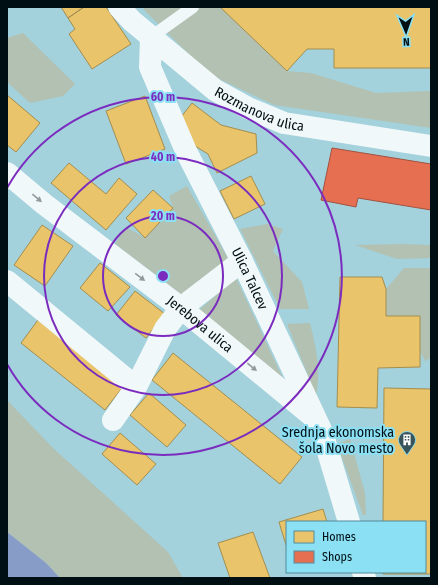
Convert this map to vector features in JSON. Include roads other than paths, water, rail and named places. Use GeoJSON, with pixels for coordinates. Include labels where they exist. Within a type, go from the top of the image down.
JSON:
{"type":"FeatureCollection","features":[{"type":"Feature","properties":{"kind":"street","name":"Rozmanova ulica"},"geometry":{"type":"LineString","coordinates":[[119,7],[151,37],[215,90],[248,108],[284,123],[431,146]]}},
{"type":"Feature","properties":{"kind":"street","name":"Ulica Talcev"},"geometry":{"type":"LineString","coordinates":[[151,37],[150,67],[186,150],[242,261],[324,438],[349,521]]}},
{"type":"Feature","properties":{"kind":"street","name":"Jerebova ulica"},"geometry":{"type":"LineString","coordinates":[[9,179],[181,308],[315,418]]}},
{"type":"Feature","properties":{"kind":"street"},"geometry":{"type":"LineString","coordinates":[[113,420],[136,387],[165,329],[181,308],[242,261]]}},
{"type":"Feature","properties":{"kind":"street"},"geometry":{"type":"LineString","coordinates":[[7,281],[136,387]]}},
{"type":"Feature","properties":{"kind":"lane"},"geometry":{"type":"LineString","coordinates":[[151,37],[193,7]]}},
{"type":"Feature","properties":{"kind":"water"},"geometry":{"type":"Polygon","coordinates":[[[7,532],[46,563],[60,578],[7,578],[7,532]]]}},
{"type":"Feature","properties":{"kind":"place","name":"Srednja ekonomska šola Novo mesto"},"geometry":{"type":"Point","coordinates":[407,455]}}]}
